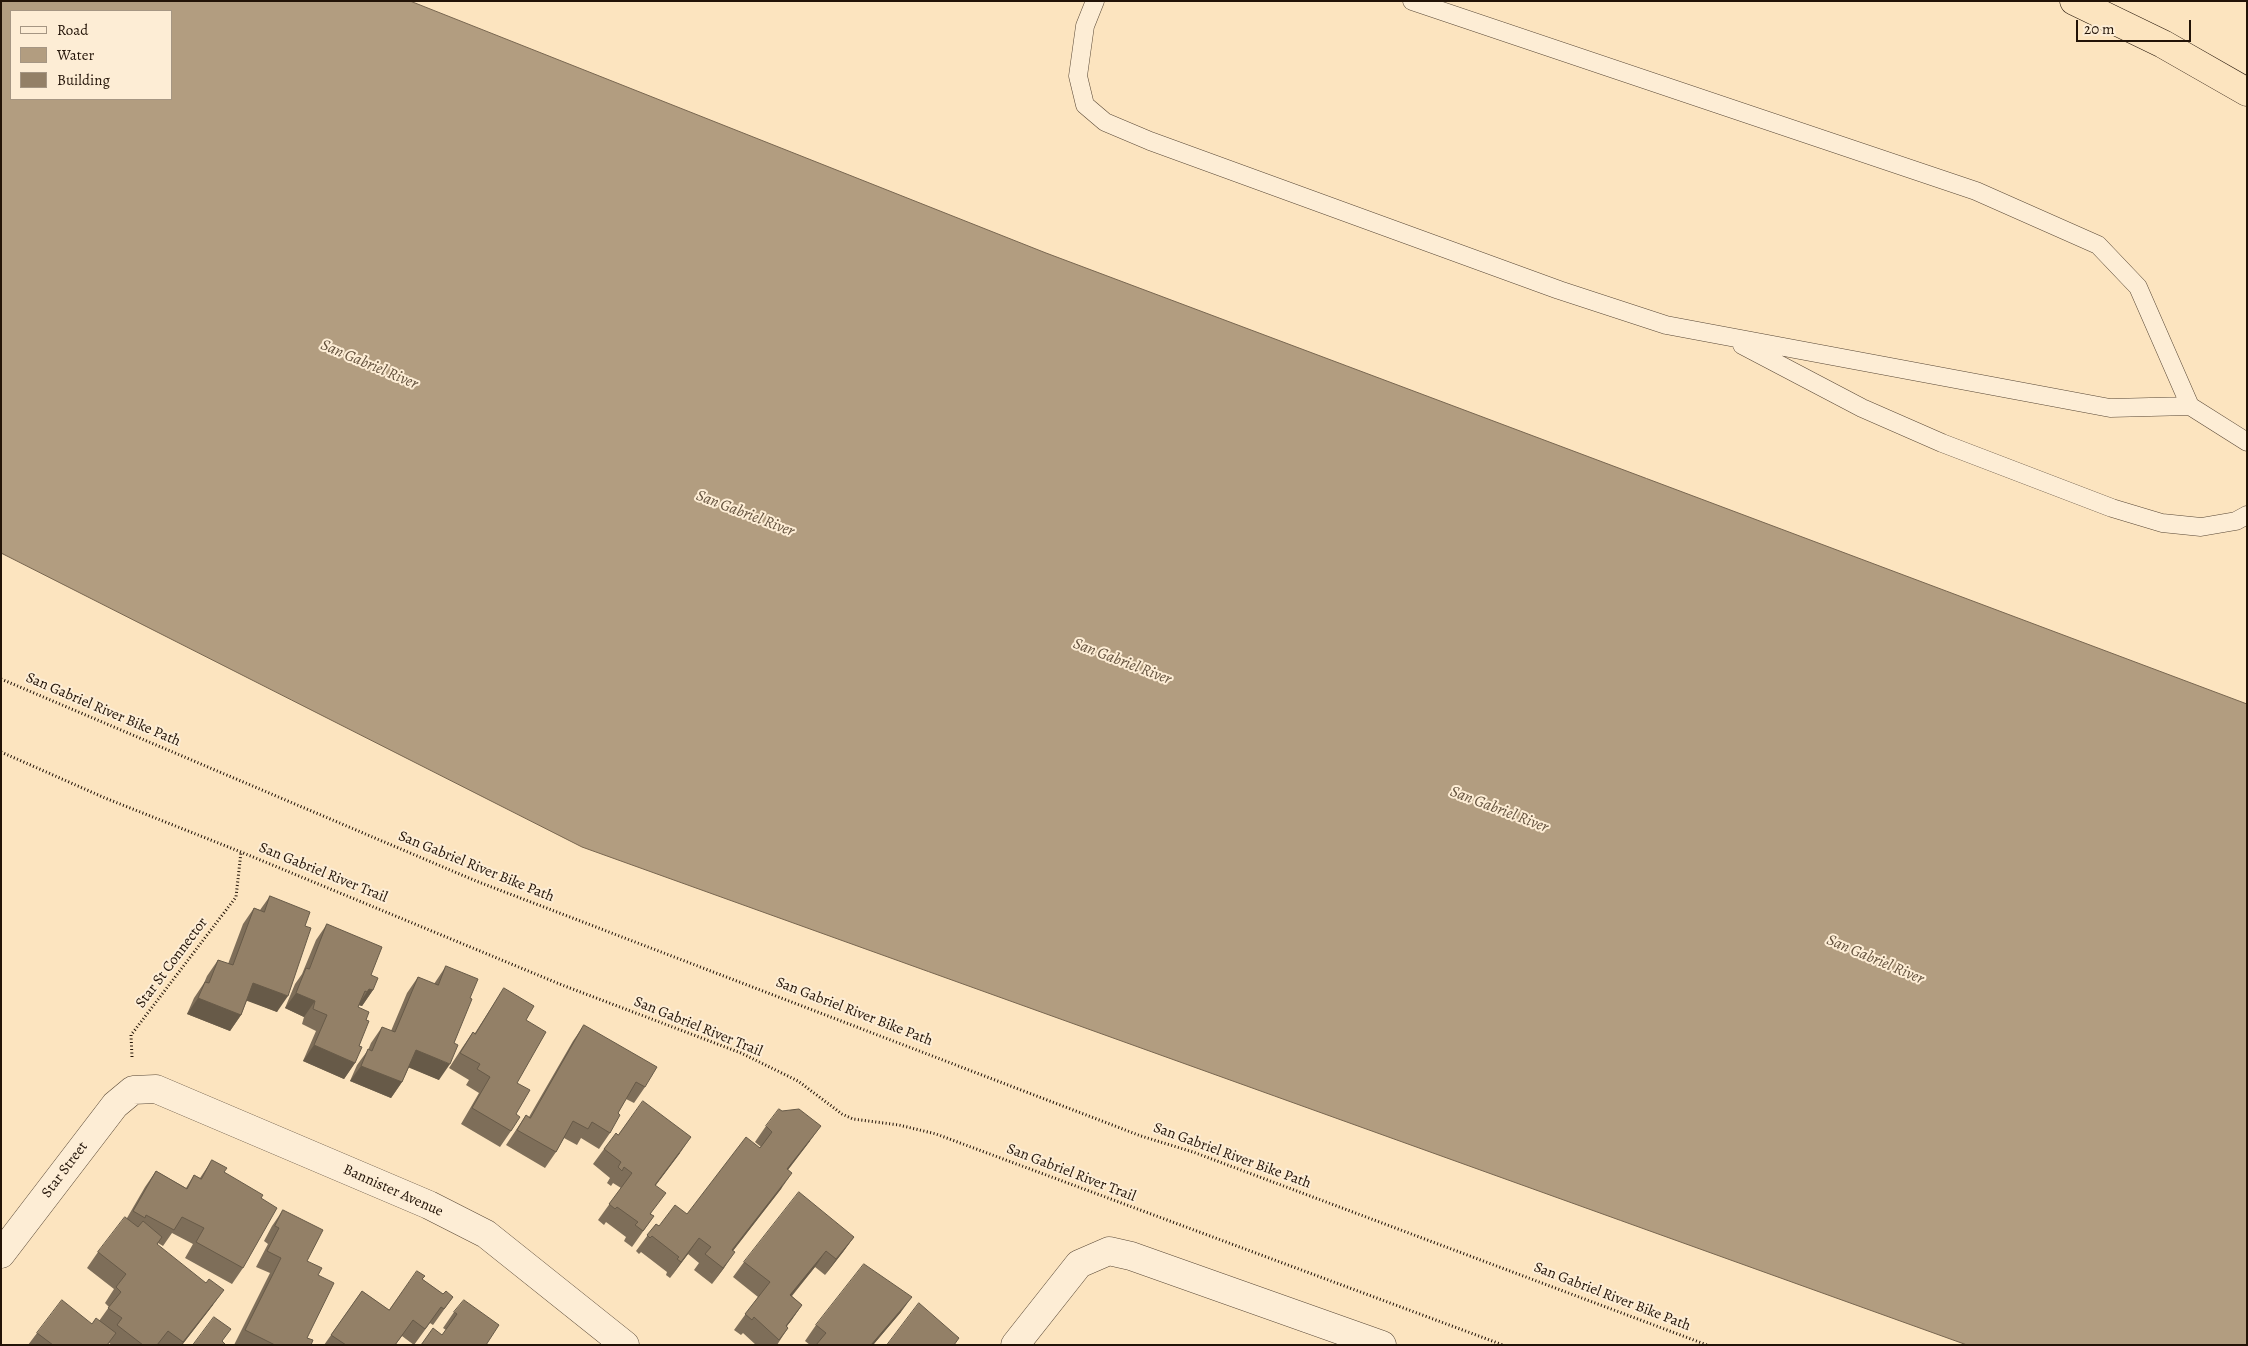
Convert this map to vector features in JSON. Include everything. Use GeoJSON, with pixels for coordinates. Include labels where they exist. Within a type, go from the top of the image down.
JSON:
{"type":"FeatureCollection","features":[{"type":"Feature","properties":{"kind":"highway"},"geometry":{"type":"LineString","coordinates":[[2074,1],[2163,44],[2247,92]]}},
{"type":"Feature","properties":{"kind":"street","name":"Bannister Avenue"},"geometry":{"type":"LineString","coordinates":[[133,1090],[156,1089],[429,1205],[486,1234],[625,1345]]}},
{"type":"Feature","properties":{"kind":"street","name":"Star Street"},"geometry":{"type":"LineString","coordinates":[[1,1254],[115,1105],[133,1090]]}},
{"type":"Feature","properties":{"kind":"street"},"geometry":{"type":"LineString","coordinates":[[1016,1345],[1079,1264],[1109,1251],[1131,1256],[1382,1345]]}},
{"type":"Feature","properties":{"kind":"lane"},"geometry":{"type":"LineString","coordinates":[[1095,1],[1085,26],[1078,76],[1085,105],[1105,122],[1150,141],[1559,290],[1666,325],[2110,408],[2190,406],[2247,442]]}},
{"type":"Feature","properties":{"kind":"lane"},"geometry":{"type":"LineString","coordinates":[[1412,1],[1976,191],[2098,245],[2138,287],[2190,406]]}},
{"type":"Feature","properties":{"kind":"lane"},"geometry":{"type":"LineString","coordinates":[[1726,336],[1862,408],[1942,443],[2112,508],[2162,523],[2201,527],[2236,521],[2247,515]]}},
{"type":"Feature","properties":{"kind":"path","name":"San Gabriel River Bike Path"},"geometry":{"type":"LineString","coordinates":[[1,679],[476,881],[1141,1136],[1193,1152],[1707,1345]]}},
{"type":"Feature","properties":{"kind":"path","name":"San Gabriel River Trail"},"geometry":{"type":"LineString","coordinates":[[1,752],[105,798],[241,852],[562,985],[740,1053],[798,1081],[842,1114],[853,1119],[898,1125],[936,1134],[1503,1345]]}},
{"type":"Feature","properties":{"kind":"path","name":"Star St Connector"},"geometry":{"type":"LineString","coordinates":[[133,1090],[131,1035],[236,897],[241,852]]}},
{"type":"Feature","properties":{"kind":"water","name":"San Gabriel River"},"geometry":{"type":"Polygon","coordinates":[[[1,1],[410,1],[1046,253],[2247,704],[2247,1345],[1967,1345],[582,847],[1,553],[1,1]]]}},
{"type":"Feature","properties":{"kind":"building"},"geometry":{"type":"Polygon","coordinates":[[[270,896],[310,912],[305,926],[311,928],[288,996],[253,983],[241,1015],[198,998],[205,982],[209,983],[218,960],[233,965],[254,908],[264,912],[270,896]]]}},
{"type":"Feature","properties":{"kind":"building"},"geometry":{"type":"Polygon","coordinates":[[[327,924],[382,947],[371,975],[378,978],[373,990],[365,991],[358,1007],[369,1012],[366,1020],[369,1021],[359,1046],[362,1047],[355,1063],[314,1045],[327,1015],[313,1009],[315,1001],[296,993],[306,968],[309,969],[327,924]]]}},
{"type":"Feature","properties":{"kind":"building"},"geometry":{"type":"Polygon","coordinates":[[[446,966],[478,979],[454,1043],[458,1045],[450,1064],[416,1050],[402,1082],[361,1066],[368,1049],[372,1051],[382,1027],[395,1032],[418,977],[438,985],[446,966]]]}},
{"type":"Feature","properties":{"kind":"building"},"geometry":{"type":"Polygon","coordinates":[[[504,988],[534,1006],[526,1020],[546,1032],[517,1083],[530,1090],[516,1114],[520,1117],[511,1131],[472,1108],[490,1077],[477,1069],[480,1064],[460,1053],[473,1032],[475,1034],[504,988]]]}},
{"type":"Feature","properties":{"kind":"building"},"geometry":{"type":"Polygon","coordinates":[[[584,1025],[657,1067],[645,1087],[636,1082],[618,1113],[620,1115],[610,1133],[592,1122],[588,1129],[573,1121],[556,1152],[517,1130],[526,1115],[530,1118],[584,1025]]]}},
{"type":"Feature","properties":{"kind":"building"},"geometry":{"type":"Polygon","coordinates":[[[643,1101],[691,1137],[655,1185],[666,1193],[650,1214],[654,1216],[643,1231],[635,1225],[638,1222],[617,1207],[615,1209],[609,1204],[632,1173],[624,1167],[622,1171],[618,1167],[621,1162],[604,1149],[616,1133],[618,1135],[643,1101]]]}},
{"type":"Feature","properties":{"kind":"building"},"geometry":{"type":"Polygon","coordinates":[[[779,1109],[782,1111],[799,1109],[821,1126],[787,1169],[792,1173],[732,1250],[735,1252],[723,1268],[705,1254],[711,1247],[699,1238],[681,1262],[677,1259],[679,1257],[652,1236],[650,1238],[647,1235],[656,1224],[659,1226],[675,1205],[687,1214],[746,1137],[760,1148],[772,1132],[766,1126],[779,1109]]]}},
{"type":"Feature","properties":{"kind":"building"},"geometry":{"type":"Polygon","coordinates":[[[212,1160],[227,1168],[224,1172],[263,1195],[261,1198],[277,1208],[243,1268],[196,1242],[204,1228],[182,1217],[174,1230],[146,1215],[145,1218],[133,1211],[156,1171],[187,1189],[194,1175],[201,1179],[212,1160]]]}},
{"type":"Feature","properties":{"kind":"building"},"geometry":{"type":"Polygon","coordinates":[[[799,1192],[854,1237],[836,1259],[826,1251],[790,1295],[802,1305],[786,1326],[788,1328],[779,1340],[754,1317],[752,1320],[745,1314],[770,1282],[744,1262],[799,1192]]]}},
{"type":"Feature","properties":{"kind":"building"},"geometry":{"type":"Polygon","coordinates":[[[283,1210],[323,1230],[307,1261],[322,1268],[318,1275],[334,1283],[307,1338],[313,1340],[311,1345],[275,1345],[245,1330],[281,1258],[267,1251],[279,1228],[275,1226],[283,1210]]]}},
{"type":"Feature","properties":{"kind":"building"},"geometry":{"type":"Polygon","coordinates":[[[125,1217],[138,1227],[143,1221],[162,1237],[157,1244],[206,1283],[209,1279],[224,1290],[183,1342],[168,1331],[157,1345],[143,1345],[117,1325],[122,1318],[108,1308],[121,1292],[116,1287],[126,1274],[98,1252],[125,1217]]]}},
{"type":"Feature","properties":{"kind":"building"},"geometry":{"type":"Polygon","coordinates":[[[864,1264],[912,1297],[871,1345],[816,1345],[826,1333],[816,1325],[864,1264]]]}},
{"type":"Feature","properties":{"kind":"building"},"geometry":{"type":"Polygon","coordinates":[[[417,1271],[425,1276],[422,1279],[443,1294],[446,1291],[453,1297],[444,1309],[441,1307],[425,1329],[413,1320],[395,1345],[346,1345],[331,1335],[362,1291],[389,1310],[417,1271]]]}},
{"type":"Feature","properties":{"kind":"building"},"geometry":{"type":"Polygon","coordinates":[[[62,1300],[92,1324],[96,1318],[116,1333],[107,1345],[53,1345],[37,1333],[62,1300]]]}},
{"type":"Feature","properties":{"kind":"building"},"geometry":{"type":"Polygon","coordinates":[[[464,1300],[499,1325],[486,1345],[421,1345],[433,1328],[442,1335],[457,1314],[454,1312],[464,1300]]]}},
{"type":"Feature","properties":{"kind":"building"},"geometry":{"type":"Polygon","coordinates":[[[919,1303],[959,1338],[954,1345],[887,1345],[919,1303]]]}},
{"type":"Feature","properties":{"kind":"building"},"geometry":{"type":"Polygon","coordinates":[[[214,1317],[231,1329],[222,1341],[226,1345],[193,1345],[214,1317]]]}}]}
